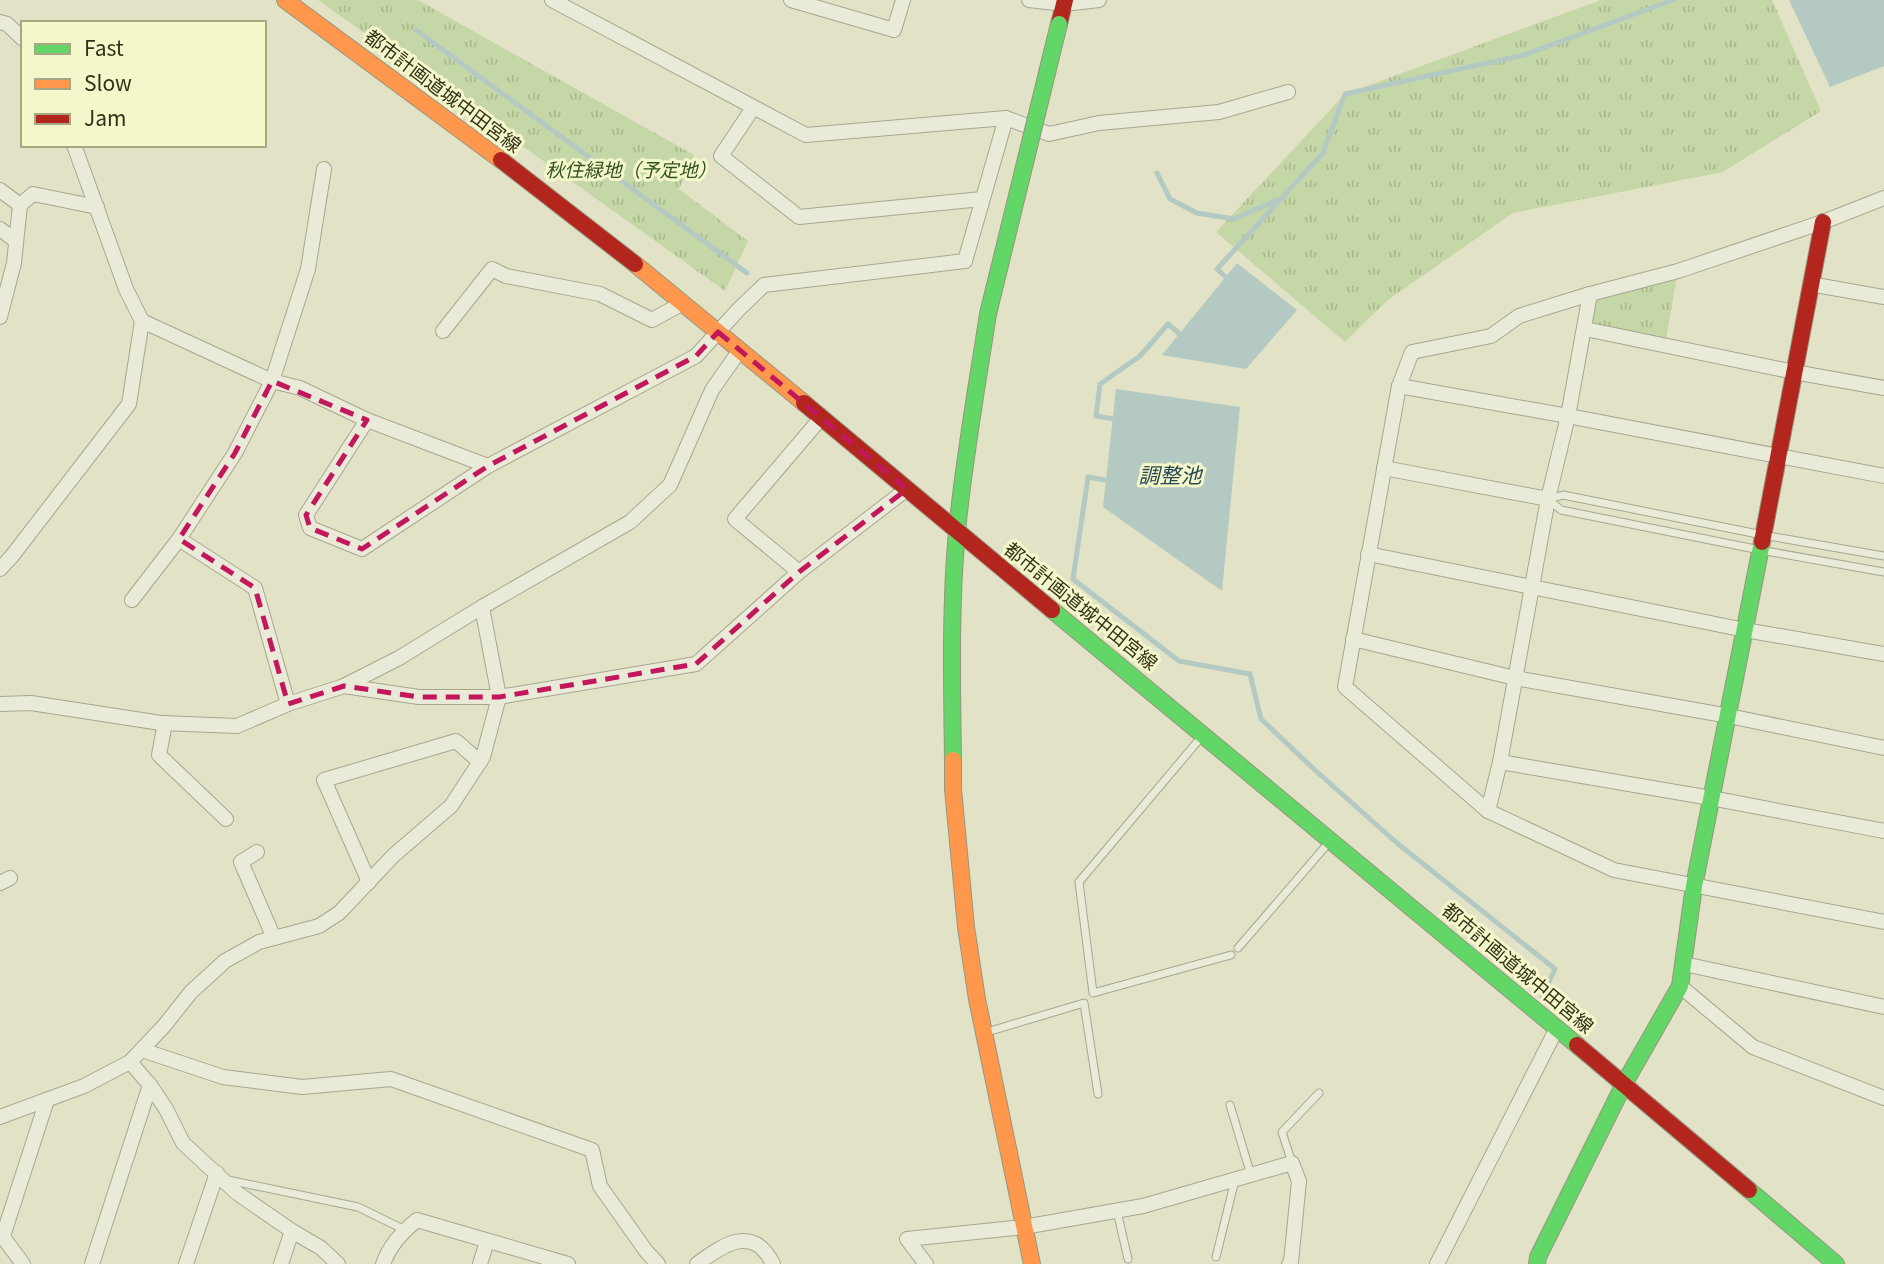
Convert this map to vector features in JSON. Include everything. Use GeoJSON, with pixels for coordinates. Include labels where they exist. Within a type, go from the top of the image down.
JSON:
{"type":"FeatureCollection","features":[{"type":"Feature","properties":{"kind":"street","name":"都市計画道城中田宮線"},"geometry":{"type":"LineString","coordinates":[[285,0],[471,137],[683,303],[1557,1028],[1836,1264]]}},
{"type":"Feature","properties":{"kind":"street"},"geometry":{"type":"LineString","coordinates":[[552,0],[806,135],[1006,118],[1049,134],[1099,123],[1219,112],[1288,92]]}},
{"type":"Feature","properties":{"kind":"street"},"geometry":{"type":"LineString","coordinates":[[791,0],[894,30],[903,0]]}},
{"type":"Feature","properties":{"kind":"street"},"geometry":{"type":"LineString","coordinates":[[1029,0],[1099,0]]}},
{"type":"Feature","properties":{"kind":"street"},"geometry":{"type":"LineString","coordinates":[[1032,1264],[983,1033],[966,927],[953,789],[951,646],[957,531],[965,460],[988,314],[1064,2]]}},
{"type":"Feature","properties":{"kind":"street"},"geometry":{"type":"LineString","coordinates":[[0,22],[7,24],[21,37]]}},
{"type":"Feature","properties":{"kind":"street"},"geometry":{"type":"LineString","coordinates":[[753,108],[721,156],[799,218],[982,199]]}},
{"type":"Feature","properties":{"kind":"street"},"geometry":{"type":"LineString","coordinates":[[367,420],[306,515],[310,528],[362,549],[488,467],[696,356],[764,285],[965,261],[1006,118]]}},
{"type":"Feature","properties":{"kind":"street"},"geometry":{"type":"LineString","coordinates":[[0,569],[129,404],[142,321],[126,289],[76,147]]}},
{"type":"Feature","properties":{"kind":"street"},"geometry":{"type":"LineString","coordinates":[[132,600],[179,539],[235,453],[272,381],[308,270],[324,169]]}},
{"type":"Feature","properties":{"kind":"street"},"geometry":{"type":"LineString","coordinates":[[0,190],[20,205]]}},
{"type":"Feature","properties":{"kind":"street"},"geometry":{"type":"LineString","coordinates":[[0,317],[14,263],[20,205],[33,194],[97,207]]}},
{"type":"Feature","properties":{"kind":"street"},"geometry":{"type":"LineString","coordinates":[[1884,198],[1823,222],[1678,271],[1519,316],[1491,336],[1412,352],[1399,387],[1345,687],[1488,811],[1614,870],[1884,922]]}},
{"type":"Feature","properties":{"kind":"street"},"geometry":{"type":"LineString","coordinates":[[1540,1262],[1624,1084],[1680,986],[1694,887],[1823,222]]}},
{"type":"Feature","properties":{"kind":"street"},"geometry":{"type":"LineString","coordinates":[[0,229],[16,241]]}},
{"type":"Feature","properties":{"kind":"street"},"geometry":{"type":"LineString","coordinates":[[443,331],[492,269],[506,276],[600,294],[652,320],[683,303]]}},
{"type":"Feature","properties":{"kind":"street"},"geometry":{"type":"LineString","coordinates":[[1810,284],[1884,297]]}},
{"type":"Feature","properties":{"kind":"street"},"geometry":{"type":"LineString","coordinates":[[1488,811],[1500,762],[1548,499],[1568,416],[1590,294]]}},
{"type":"Feature","properties":{"kind":"street"},"geometry":{"type":"LineString","coordinates":[[142,321],[272,381],[300,388],[367,420],[488,467]]}},
{"type":"Feature","properties":{"kind":"street"},"geometry":{"type":"LineString","coordinates":[[1585,329],[1884,388]]}},
{"type":"Feature","properties":{"kind":"street"},"geometry":{"type":"LineString","coordinates":[[0,704],[31,703],[165,723],[237,726],[288,704],[344,686],[399,658],[629,522],[670,485],[712,390],[740,350]]}},
{"type":"Feature","properties":{"kind":"street"},"geometry":{"type":"LineString","coordinates":[[1399,387],[1884,476]]}},
{"type":"Feature","properties":{"kind":"street"},"geometry":{"type":"LineString","coordinates":[[799,572],[735,519],[821,418]]}},
{"type":"Feature","properties":{"kind":"street"},"geometry":{"type":"LineString","coordinates":[[1384,468],[1548,499]]}},
{"type":"Feature","properties":{"kind":"street"},"geometry":{"type":"LineString","coordinates":[[344,686],[419,696],[499,697],[696,664],[799,572],[907,488]]}},
{"type":"Feature","properties":{"kind":"street"},"geometry":{"type":"LineString","coordinates":[[179,539],[255,587],[288,704]]}},
{"type":"Feature","properties":{"kind":"street"},"geometry":{"type":"LineString","coordinates":[[1368,554],[1745,630],[1884,654]]}},
{"type":"Feature","properties":{"kind":"street"},"geometry":{"type":"LineString","coordinates":[[0,1117],[84,1086],[130,1062],[191,992],[225,961],[259,942],[319,926],[339,913],[394,855],[451,806],[483,757],[499,697],[482,607]]}},
{"type":"Feature","properties":{"kind":"street"},"geometry":{"type":"LineString","coordinates":[[1353,639],[1515,678],[1729,716],[1884,748]]}},
{"type":"Feature","properties":{"kind":"street"},"geometry":{"type":"LineString","coordinates":[[165,723],[159,755],[226,819]]}},
{"type":"Feature","properties":{"kind":"street"},"geometry":{"type":"LineString","coordinates":[[369,882],[324,780],[456,741],[480,762]]}},
{"type":"Feature","properties":{"kind":"street"},"geometry":{"type":"LineString","coordinates":[[1500,762],[1884,831]]}},
{"type":"Feature","properties":{"kind":"street"},"geometry":{"type":"LineString","coordinates":[[257,852],[241,862],[274,938]]}},
{"type":"Feature","properties":{"kind":"street"},"geometry":{"type":"LineString","coordinates":[[1684,964],[1884,1007]]}},
{"type":"Feature","properties":{"kind":"street"},"geometry":{"type":"LineString","coordinates":[[1680,986],[1753,1047],[1884,1098]]}},
{"type":"Feature","properties":{"kind":"street"},"geometry":{"type":"LineString","coordinates":[[1437,1264],[1557,1028]]}},
{"type":"Feature","properties":{"kind":"street"},"geometry":{"type":"LineString","coordinates":[[142,1050],[223,1077],[302,1087],[391,1079],[592,1150],[600,1186],[658,1264]]}},
{"type":"Feature","properties":{"kind":"street"},"geometry":{"type":"LineString","coordinates":[[130,1062],[166,1109],[183,1143],[237,1193],[321,1248],[338,1264]]}},
{"type":"Feature","properties":{"kind":"street"},"geometry":{"type":"LineString","coordinates":[[92,1264],[150,1085]]}},
{"type":"Feature","properties":{"kind":"street"},"geometry":{"type":"LineString","coordinates":[[23,1264],[1,1235],[47,1100]]}},
{"type":"Feature","properties":{"kind":"street"},"geometry":{"type":"LineString","coordinates":[[926,1264],[908,1239],[1024,1227],[1143,1206],[1293,1163],[1299,1181],[1289,1264]]}},
{"type":"Feature","properties":{"kind":"street"},"geometry":{"type":"LineString","coordinates":[[186,1264],[220,1176]]}},
{"type":"Feature","properties":{"kind":"street"},"geometry":{"type":"LineString","coordinates":[[383,1264],[405,1230],[417,1220],[568,1264]]}},
{"type":"Feature","properties":{"kind":"street"},"geometry":{"type":"LineString","coordinates":[[281,1264],[292,1231]]}},
{"type":"Feature","properties":{"kind":"street"},"geometry":{"type":"LineString","coordinates":[[697,1264],[714,1252],[744,1240],[756,1243],[774,1264]]}},
{"type":"Feature","properties":{"kind":"street"},"geometry":{"type":"LineString","coordinates":[[480,1264],[487,1241]]}},
{"type":"Feature","properties":{"kind":"lane"},"geometry":{"type":"LineString","coordinates":[[1548,499],[1563,495],[1884,572]]}},
{"type":"Feature","properties":{"kind":"lane"},"geometry":{"type":"LineString","coordinates":[[1548,499],[1561,510],[1761,543],[1884,556]]}},
{"type":"Feature","properties":{"kind":"lane"},"geometry":{"type":"LineString","coordinates":[[1204,734],[1079,882],[1093,993],[1231,955]]}},
{"type":"Feature","properties":{"kind":"lane"},"geometry":{"type":"LineString","coordinates":[[1238,948],[1331,840]]}},
{"type":"Feature","properties":{"kind":"lane"},"geometry":{"type":"LineString","coordinates":[[983,1033],[1084,1003],[1098,1094]]}},
{"type":"Feature","properties":{"kind":"lane"},"geometry":{"type":"LineString","coordinates":[[1293,1163],[1282,1132],[1320,1093]]}},
{"type":"Feature","properties":{"kind":"lane"},"geometry":{"type":"LineString","coordinates":[[1230,1105],[1251,1175]]}},
{"type":"Feature","properties":{"kind":"lane"},"geometry":{"type":"LineString","coordinates":[[220,1176],[358,1208],[405,1230]]}},
{"type":"Feature","properties":{"kind":"lane"},"geometry":{"type":"LineString","coordinates":[[1216,1256],[1235,1180]]}},
{"type":"Feature","properties":{"kind":"lane"},"geometry":{"type":"LineString","coordinates":[[1117,1211],[1128,1259]]}},
{"type":"Feature","properties":{"kind":"highlighted area"},"geometry":{"type":"Polygon","coordinates":[[[718,332],[907,489],[799,572],[696,664],[499,697],[419,697],[344,686],[288,704],[255,588],[179,539],[235,453],[272,381],[367,420],[306,515],[310,528],[362,549],[488,466],[696,356],[718,332]]]}},
{"type":"Feature","properties":{"kind":"green space","name":"秋住緑地（予定地）"},"geometry":{"type":"Polygon","coordinates":[[[318,0],[418,0],[694,155],[679,189],[748,241],[725,291],[318,0]]]}},
{"type":"Feature","properties":{"kind":"green space"},"geometry":{"type":"Polygon","coordinates":[[[1601,0],[1772,0],[1821,111],[1723,172],[1513,213],[1388,300],[1345,342],[1216,232],[1345,94],[1601,0]]]}},
{"type":"Feature","properties":{"kind":"green space"},"geometry":{"type":"Polygon","coordinates":[[[1678,271],[1665,345],[1585,329],[1590,294],[1678,271]]]}},
{"type":"Feature","properties":{"kind":"water"},"geometry":{"type":"Polygon","coordinates":[[[1789,0],[1884,0],[1884,66],[1830,87],[1789,0]]]}},
{"type":"Feature","properties":{"kind":"water"},"geometry":{"type":"Polygon","coordinates":[[[1237,263],[1297,310],[1246,369],[1162,355],[1237,263]]]}},
{"type":"Feature","properties":{"kind":"water","name":"調整池"},"geometry":{"type":"Polygon","coordinates":[[[1116,389],[1240,407],[1222,591],[1103,507],[1116,389]]]}},
{"type":"Feature","properties":{"kind":"waterway"},"geometry":{"type":"LineString","coordinates":[[1229,280],[1217,269],[1323,153],[1345,94],[1524,55],[1673,0]]}},
{"type":"Feature","properties":{"kind":"waterway"},"geometry":{"type":"LineString","coordinates":[[416,30],[747,273]]}},
{"type":"Feature","properties":{"kind":"waterway"},"geometry":{"type":"LineString","coordinates":[[1157,173],[1170,199],[1197,213],[1234,219],[1277,200]]}},
{"type":"Feature","properties":{"kind":"waterway"},"geometry":{"type":"LineString","coordinates":[[1120,420],[1096,416],[1100,384],[1140,356],[1168,324],[1184,338]]}},
{"type":"Feature","properties":{"kind":"waterway"},"geometry":{"type":"LineString","coordinates":[[1110,481],[1088,477],[1073,579],[1179,661],[1250,674],[1261,719],[1397,843],[1555,969],[1542,997]]}},
{"type":"Feature","properties":{"kind":"traffic: fast"},"geometry":{"type":"LineString","coordinates":[[988,314],[1059,24]]}},
{"type":"Feature","properties":{"kind":"traffic: fast"},"geometry":{"type":"LineString","coordinates":[[953,760],[952,617],[957,531],[988,314]]}},
{"type":"Feature","properties":{"kind":"traffic: fast"},"geometry":{"type":"LineString","coordinates":[[1537,1264],[1538,1257],[1624,1084],[1680,986],[1694,886],[1762,542]]}},
{"type":"Feature","properties":{"kind":"traffic: fast"},"geometry":{"type":"LineString","coordinates":[[1052,610],[1577,1045]]}},
{"type":"Feature","properties":{"kind":"traffic: fast"},"geometry":{"type":"LineString","coordinates":[[1749,1190],[1836,1264]]}},
{"type":"Feature","properties":{"kind":"traffic: slow"},"geometry":{"type":"LineString","coordinates":[[285,0],[501,160]]}},
{"type":"Feature","properties":{"kind":"traffic: slow"},"geometry":{"type":"LineString","coordinates":[[635,264],[804,403]]}},
{"type":"Feature","properties":{"kind":"traffic: slow"},"geometry":{"type":"LineString","coordinates":[[953,760],[953,789],[966,927],[977,999],[1032,1264]]}},
{"type":"Feature","properties":{"kind":"traffic: jam"},"geometry":{"type":"LineString","coordinates":[[1059,24],[1065,0]]}},
{"type":"Feature","properties":{"kind":"traffic: jam"},"geometry":{"type":"LineString","coordinates":[[501,160],[635,264]]}},
{"type":"Feature","properties":{"kind":"traffic: jam"},"geometry":{"type":"LineString","coordinates":[[1762,542],[1823,222]]}},
{"type":"Feature","properties":{"kind":"traffic: jam"},"geometry":{"type":"LineString","coordinates":[[804,403],[1052,610]]}},
{"type":"Feature","properties":{"kind":"traffic: jam"},"geometry":{"type":"LineString","coordinates":[[1577,1045],[1749,1190]]}}]}
